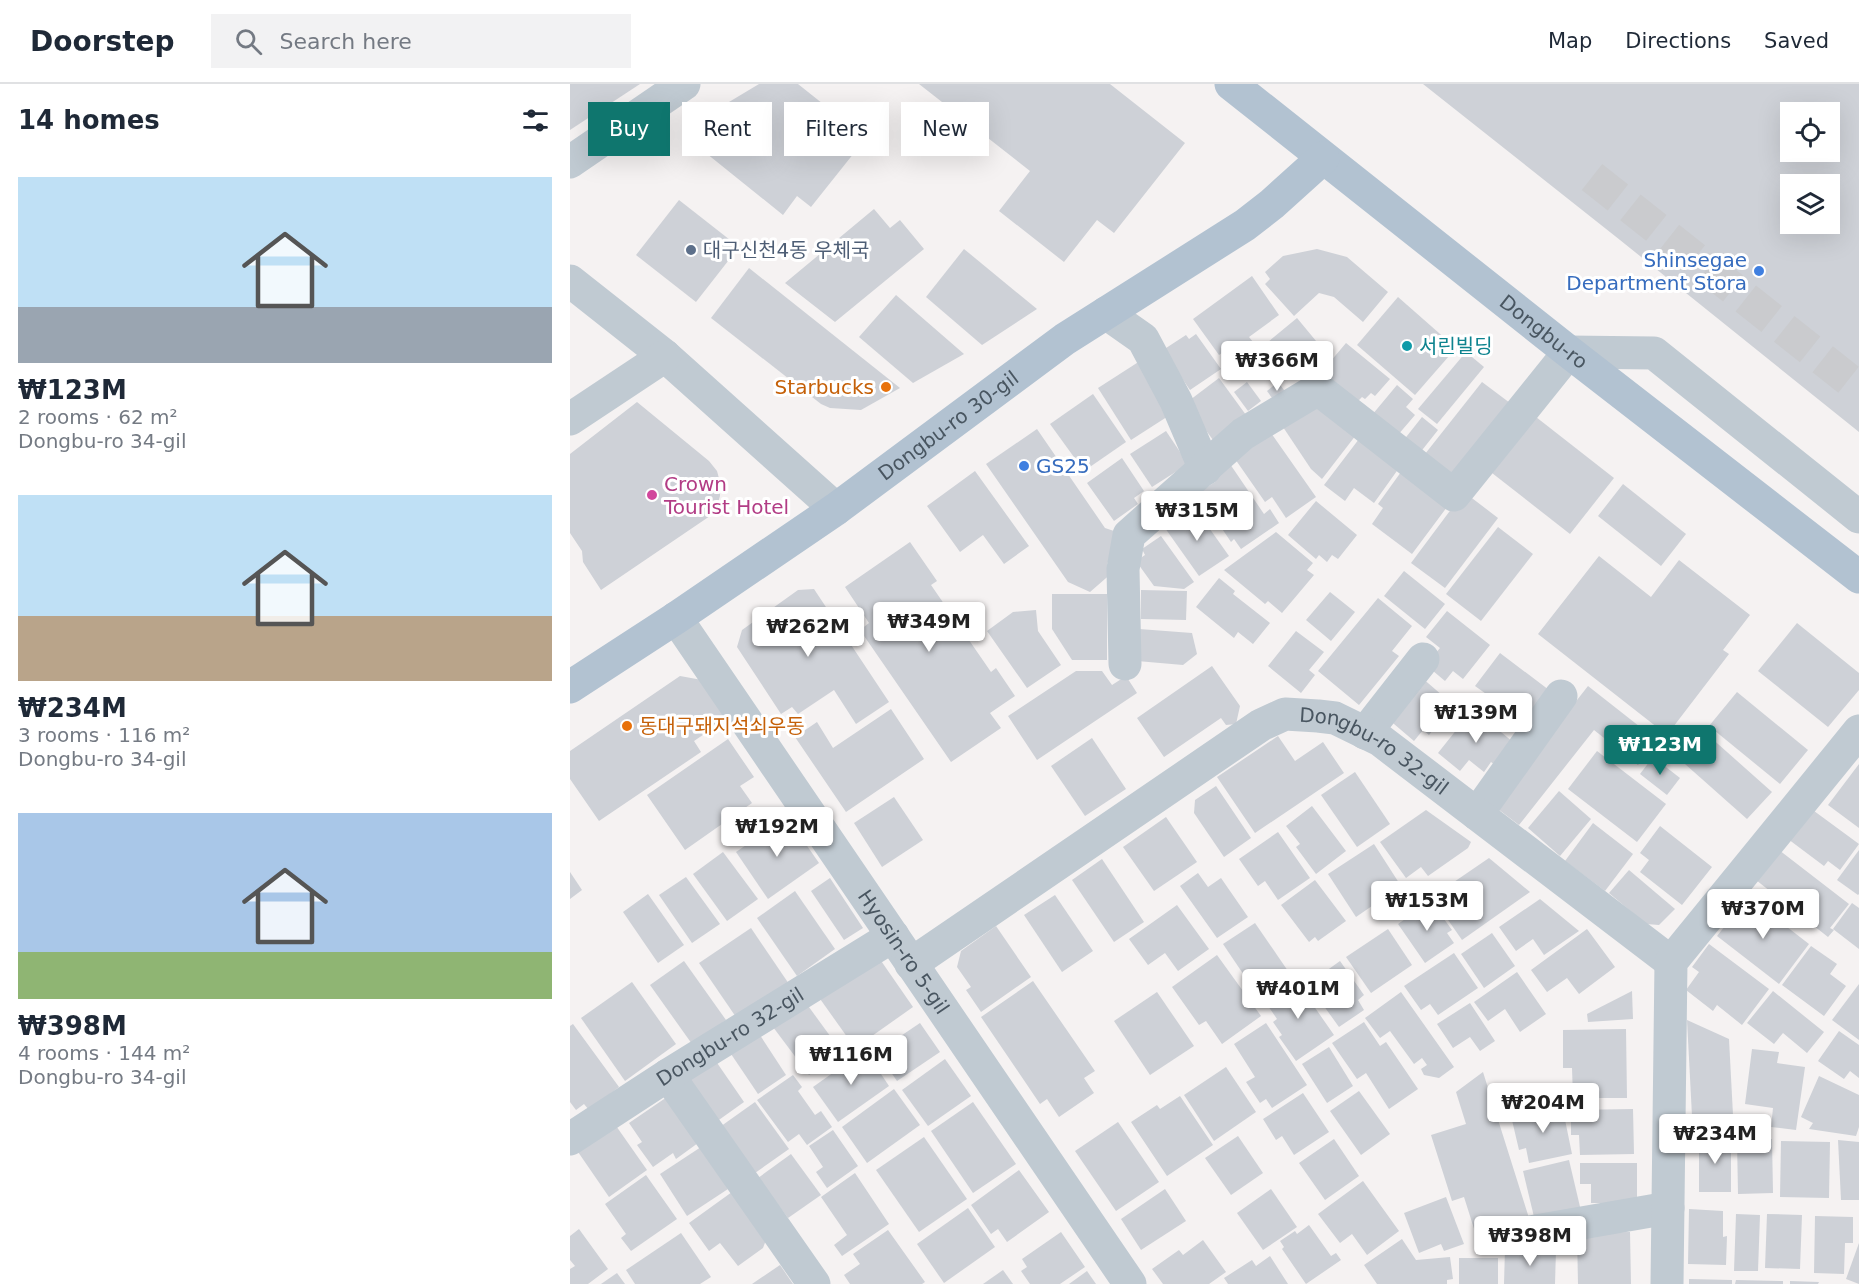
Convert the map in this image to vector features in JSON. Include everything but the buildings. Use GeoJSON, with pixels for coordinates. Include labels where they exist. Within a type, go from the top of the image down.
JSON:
{"type":"FeatureCollection","features":[{"type":"Feature","properties":{"kind":"main road","name":"Dongbu-ro"},"geometry":{"type":"LineString","coordinates":[[1231,84],[1569,352],[1859,577]]}},
{"type":"Feature","properties":{"kind":"main road","name":"Dongbu-ro 30-gil"},"geometry":{"type":"LineString","coordinates":[[570,687],[836,509],[1065,339],[1245,225],[1323,158]]}},
{"type":"Feature","properties":{"kind":"street"},"geometry":{"type":"LineString","coordinates":[[570,162],[684,84]]}},
{"type":"Feature","properties":{"kind":"street"},"geometry":{"type":"LineString","coordinates":[[570,281],[665,356],[836,509]]}},
{"type":"Feature","properties":{"kind":"street"},"geometry":{"type":"LineString","coordinates":[[1106,313],[1143,339],[1176,401],[1205,469]]}},
{"type":"Feature","properties":{"kind":"street"},"geometry":{"type":"LineString","coordinates":[[1125,664],[1123,569],[1129,535],[1243,434],[1318,389],[1454,495],[1569,352],[1654,353],[1671,351],[1859,503]]}},
{"type":"Feature","properties":{"kind":"street"},"geometry":{"type":"LineString","coordinates":[[1654,353],[1859,517]]}},
{"type":"Feature","properties":{"kind":"street"},"geometry":{"type":"LineString","coordinates":[[570,419],[665,356]]}},
{"type":"Feature","properties":{"kind":"street","name":"Hyosin-ro 5-gil"},"geometry":{"type":"LineString","coordinates":[[676,618],[1130,1284]]}},
{"type":"Feature","properties":{"kind":"street"},"geometry":{"type":"LineString","coordinates":[[1365,733],[1423,659]]}},
{"type":"Feature","properties":{"kind":"street"},"geometry":{"type":"LineString","coordinates":[[1477,814],[1561,696]]}},
{"type":"Feature","properties":{"kind":"street","name":"Dongbu-ro 32-gil"},"geometry":{"type":"LineString","coordinates":[[911,964],[1262,725],[1285,714],[1335,718],[1380,740],[1671,962]]}},
{"type":"Feature","properties":{"kind":"street"},"geometry":{"type":"LineString","coordinates":[[1667,1284],[1671,962],[1859,731]]}},
{"type":"Feature","properties":{"kind":"street","name":"Dongbu-ro 32-gil"},"geometry":{"type":"LineString","coordinates":[[570,1139],[668,1075],[893,936]]}},
{"type":"Feature","properties":{"kind":"street"},"geometry":{"type":"LineString","coordinates":[[668,1075],[814,1284]]}},
{"type":"Feature","properties":{"kind":"street"},"geometry":{"type":"LineString","coordinates":[[1530,1232],[1668,1208]]}},
{"type":"Feature","properties":{"kind":"tunnel"},"geometry":{"type":"LineString","coordinates":[[1592,177],[1859,388]]}},
{"type":"Feature","properties":{"kind":"place","name":"대구신천4동 우체국"},"geometry":{"type":"Point","coordinates":[691,250]}},
{"type":"Feature","properties":{"kind":"place","name":"Shinsegae Department Stora"},"geometry":{"type":"Point","coordinates":[1759,271]}},
{"type":"Feature","properties":{"kind":"place","name":"서린빌딩"},"geometry":{"type":"Point","coordinates":[1407,346]}},
{"type":"Feature","properties":{"kind":"place","name":"Starbucks"},"geometry":{"type":"Point","coordinates":[886,387]}},
{"type":"Feature","properties":{"kind":"place","name":"GS25"},"geometry":{"type":"Point","coordinates":[1024,466]}},
{"type":"Feature","properties":{"kind":"place","name":"Crown Tourist Hotel"},"geometry":{"type":"Point","coordinates":[652,495]}},
{"type":"Feature","properties":{"kind":"place","name":"동대구돼지석쇠우동"},"geometry":{"type":"Point","coordinates":[627,726]}}]}
